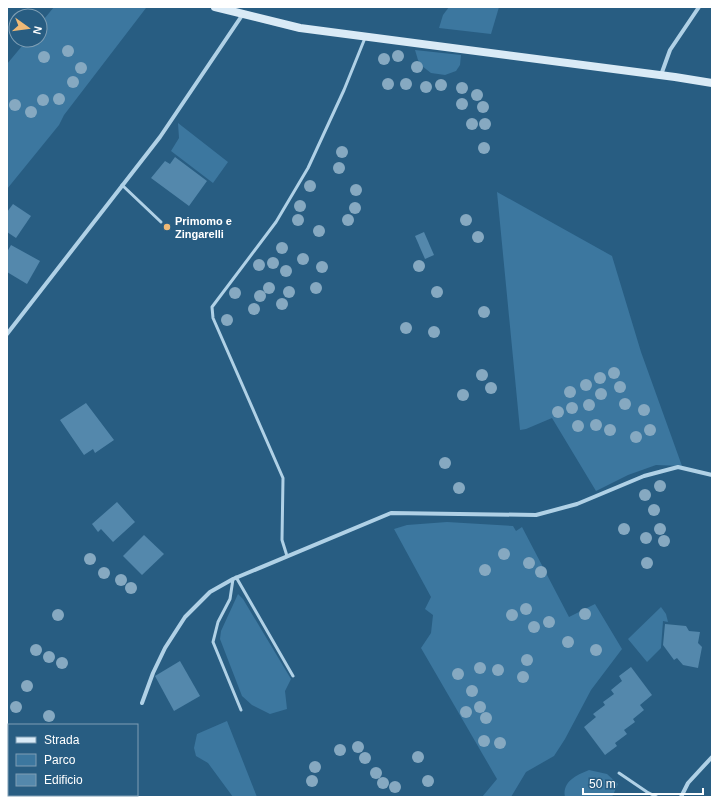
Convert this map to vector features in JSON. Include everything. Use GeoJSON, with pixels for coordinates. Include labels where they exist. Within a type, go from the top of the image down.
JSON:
{"type":"FeatureCollection","features":[{"type":"Feature","properties":{"kind":"main road"},"geometry":{"type":"LineString","coordinates":[[215,7],[300,28],[712,83]]}},
{"type":"Feature","properties":{"kind":"street"},"geometry":{"type":"LineString","coordinates":[[661,75],[670,50],[699,7]]}},
{"type":"Feature","properties":{"kind":"street"},"geometry":{"type":"LineString","coordinates":[[7,334],[160,137],[244,14]]}},
{"type":"Feature","properties":{"kind":"street"},"geometry":{"type":"LineString","coordinates":[[142,703],[153,673],[165,648],[185,618],[210,592],[234,578],[391,513],[536,515],[577,504],[644,476],[678,467],[712,475]]}},
{"type":"Feature","properties":{"kind":"street"},"geometry":{"type":"LineString","coordinates":[[681,797],[688,782],[712,757]]}},
{"type":"Feature","properties":{"kind":"lane"},"geometry":{"type":"LineString","coordinates":[[287,556],[282,540],[282,478],[213,318],[212,306],[276,222],[308,168],[344,90],[365,36]]}},
{"type":"Feature","properties":{"kind":"lane"},"geometry":{"type":"LineString","coordinates":[[122,185],[161,222]]}},
{"type":"Feature","properties":{"kind":"lane"},"geometry":{"type":"LineString","coordinates":[[234,578],[293,676]]}},
{"type":"Feature","properties":{"kind":"lane"},"geometry":{"type":"LineString","coordinates":[[234,578],[230,598],[218,622],[213,642],[241,710]]}},
{"type":"Feature","properties":{"kind":"lane"},"geometry":{"type":"LineString","coordinates":[[619,773],[657,797]]}},
{"type":"Feature","properties":{"kind":"green space"},"geometry":{"type":"Polygon","coordinates":[[[54,7],[150,7],[146,8],[64,115],[59,125],[7,189],[7,64],[20,48],[48,48],[48,14],[54,7]]]}},
{"type":"Feature","properties":{"kind":"green space"},"geometry":{"type":"Polygon","coordinates":[[[449,7],[499,7],[491,34],[439,28],[443,15],[449,7]]]}},
{"type":"Feature","properties":{"kind":"green space"},"geometry":{"type":"Polygon","coordinates":[[[415,50],[461,55],[460,65],[456,71],[445,75],[431,73],[422,66],[418,60],[415,50]]]}},
{"type":"Feature","properties":{"kind":"green space"},"geometry":{"type":"Polygon","coordinates":[[[178,123],[228,162],[213,183],[171,151],[179,138],[178,123]]]}},
{"type":"Feature","properties":{"kind":"green space"},"geometry":{"type":"Polygon","coordinates":[[[497,192],[612,256],[641,352],[682,466],[656,465],[628,475],[596,491],[552,418],[520,430],[497,192]]]}},
{"type":"Feature","properties":{"kind":"green space"},"geometry":{"type":"Polygon","coordinates":[[[447,522],[513,526],[516,531],[522,527],[569,617],[595,604],[622,649],[591,690],[565,739],[554,756],[526,772],[511,797],[482,797],[497,779],[421,648],[431,633],[433,615],[425,609],[431,597],[394,529],[407,525],[447,522]]]}},
{"type":"Feature","properties":{"kind":"green space"},"geometry":{"type":"Polygon","coordinates":[[[238,594],[243,599],[291,679],[285,691],[287,709],[270,714],[252,705],[242,696],[220,639],[221,631],[238,594]]]}},
{"type":"Feature","properties":{"kind":"green space"},"geometry":{"type":"Polygon","coordinates":[[[661,607],[666,614],[668,622],[663,621],[661,648],[647,662],[628,639],[661,607]]]}},
{"type":"Feature","properties":{"kind":"green space"},"geometry":{"type":"Polygon","coordinates":[[[227,721],[257,797],[233,797],[208,763],[196,756],[194,748],[197,734],[227,721]]]}},
{"type":"Feature","properties":{"kind":"green space"},"geometry":{"type":"Polygon","coordinates":[[[589,770],[607,774],[618,784],[612,797],[565,797],[566,787],[571,779],[589,770]]]}},
{"type":"Feature","properties":{"kind":"green space"},"geometry":{"type":"Polygon","coordinates":[[[57,796],[124,796],[124,797],[57,796]]]}},
{"type":"Feature","properties":{"kind":"building"},"geometry":{"type":"Polygon","coordinates":[[[175,157],[207,181],[189,206],[151,178],[165,161],[170,164],[175,157]]]}},
{"type":"Feature","properties":{"kind":"building"},"geometry":{"type":"Polygon","coordinates":[[[13,204],[31,216],[16,238],[7,232],[7,212],[13,204]]]}},
{"type":"Feature","properties":{"kind":"building"},"geometry":{"type":"Polygon","coordinates":[[[424,232],[434,255],[425,259],[415,236],[424,232]]]}},
{"type":"Feature","properties":{"kind":"building"},"geometry":{"type":"Polygon","coordinates":[[[11,245],[40,261],[27,284],[7,272],[7,252],[11,245]]]}},
{"type":"Feature","properties":{"kind":"building"},"geometry":{"type":"Polygon","coordinates":[[[86,403],[114,440],[95,453],[93,449],[84,455],[60,420],[86,403]]]}},
{"type":"Feature","properties":{"kind":"building"},"geometry":{"type":"Polygon","coordinates":[[[117,502],[135,522],[113,542],[101,529],[98,532],[92,524],[117,502]]]}},
{"type":"Feature","properties":{"kind":"building"},"geometry":{"type":"Polygon","coordinates":[[[144,535],[164,554],[142,575],[123,556],[144,535]]]}},
{"type":"Feature","properties":{"kind":"building"},"geometry":{"type":"Polygon","coordinates":[[[665,624],[686,626],[689,631],[700,632],[698,643],[702,647],[698,668],[683,665],[677,658],[674,660],[663,645],[665,624]]]}},
{"type":"Feature","properties":{"kind":"building"},"geometry":{"type":"Polygon","coordinates":[[[180,661],[200,696],[174,711],[155,676],[180,661]]]}},
{"type":"Feature","properties":{"kind":"building"},"geometry":{"type":"Polygon","coordinates":[[[631,667],[652,695],[640,705],[644,710],[633,719],[635,722],[624,730],[627,734],[615,743],[617,746],[605,755],[584,727],[596,717],[593,714],[605,705],[603,702],[614,694],[611,690],[622,681],[619,676],[631,667]]]}},
{"type":"Feature","properties":{"kind":"place","name":"Primomo e Zingarelli"},"geometry":{"type":"Point","coordinates":[167,227]}}]}
